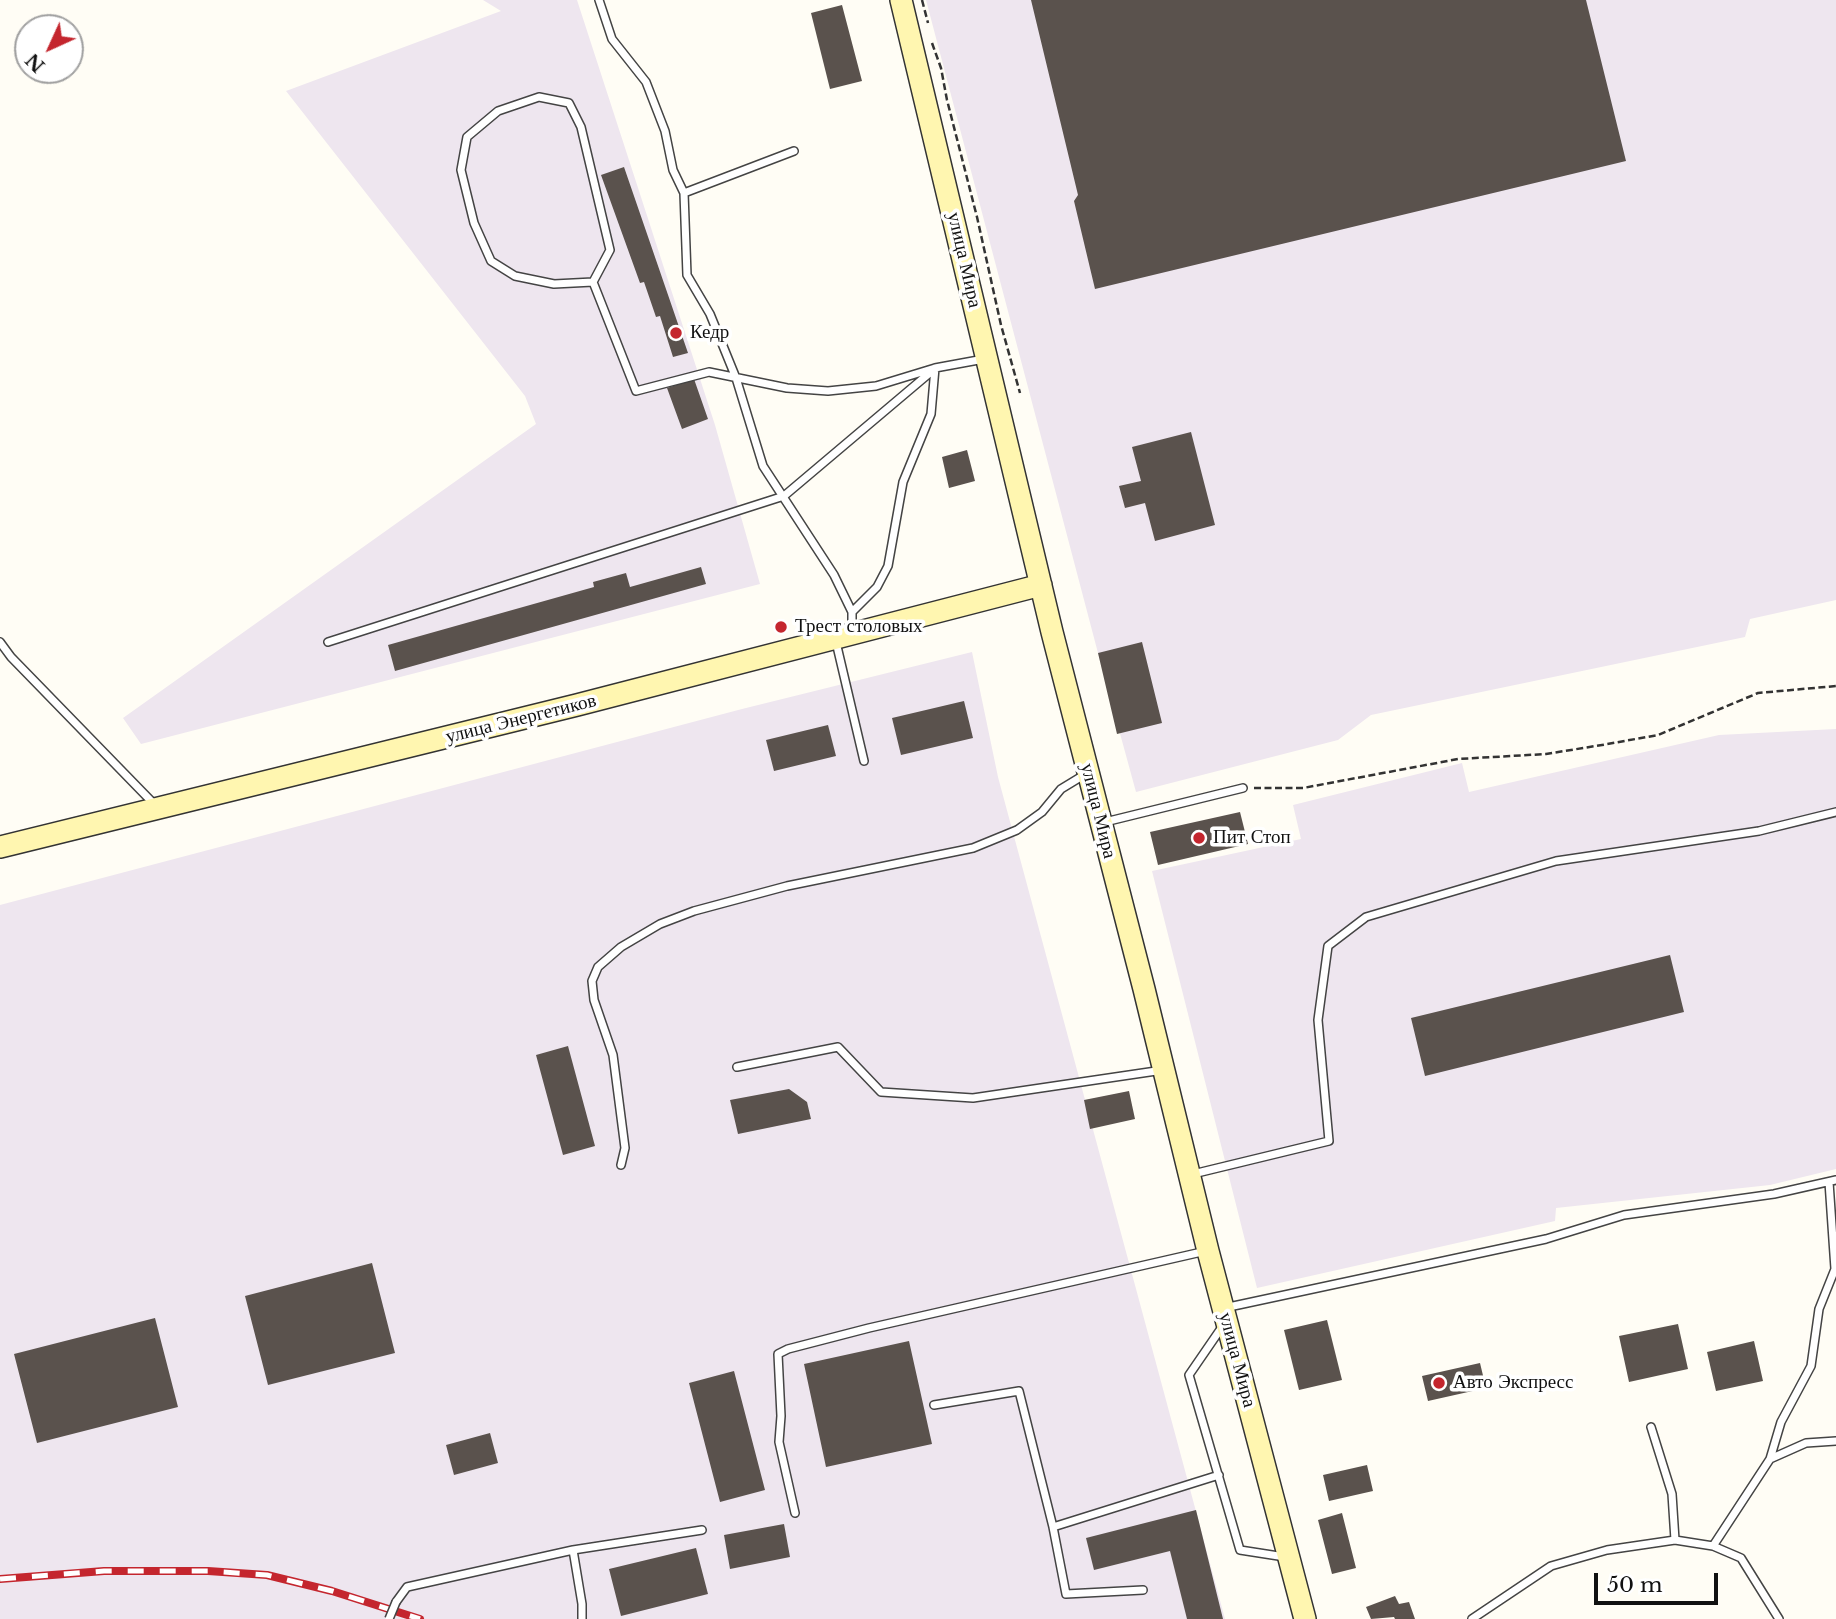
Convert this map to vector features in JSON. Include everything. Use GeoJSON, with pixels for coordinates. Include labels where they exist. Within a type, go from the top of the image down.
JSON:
{"type":"FeatureCollection","features":[{"type":"Feature","properties":{"kind":"main road","name":"улица Мира"},"geometry":{"type":"LineString","coordinates":[[901,0],[1041,585],[1208,1251],[1305,1619]]}},
{"type":"Feature","properties":{"kind":"main road","name":"улица Энергетиков"},"geometry":{"type":"LineString","coordinates":[[0,847],[577,705],[1041,585]]}},
{"type":"Feature","properties":{"kind":"lane"},"geometry":{"type":"LineString","coordinates":[[599,0],[612,39],[646,82],[665,131],[674,170],[684,193],[687,275],[710,314],[736,377],[763,466],[834,575],[852,612]]}},
{"type":"Feature","properties":{"kind":"lane"},"geometry":{"type":"LineString","coordinates":[[593,282],[554,284],[515,276],[491,261],[474,223],[461,170],[467,137],[498,111],[539,97],[569,103],[581,127],[610,250],[593,282],[636,391],[709,372],[788,388],[828,391],[876,386],[935,368],[987,358]]}},
{"type":"Feature","properties":{"kind":"lane"},"geometry":{"type":"LineString","coordinates":[[684,193],[794,151]]}},
{"type":"Feature","properties":{"kind":"lane"},"geometry":{"type":"LineString","coordinates":[[328,642],[784,496],[935,368]]}},
{"type":"Feature","properties":{"kind":"lane"},"geometry":{"type":"LineString","coordinates":[[864,761],[844,636],[852,612],[877,587],[888,566],[903,482],[931,414],[935,368]]}},
{"type":"Feature","properties":{"kind":"lane"},"geometry":{"type":"LineString","coordinates":[[0,642],[11,657],[158,808]]}},
{"type":"Feature","properties":{"kind":"lane"},"geometry":{"type":"LineString","coordinates":[[621,1165],[625,1148],[614,1055],[594,1000],[592,981],[598,967],[621,947],[660,924],[694,911],[787,886],[973,848],[1017,830],[1042,811],[1060,789],[1088,773]]}},
{"type":"Feature","properties":{"kind":"lane"},"geometry":{"type":"LineString","coordinates":[[1101,823],[1243,788]]}},
{"type":"Feature","properties":{"kind":"lane"},"geometry":{"type":"LineString","coordinates":[[1189,1175],[1329,1141],[1318,1020],[1328,946],[1366,917],[1556,861],[1759,831],[1836,812]]}},
{"type":"Feature","properties":{"kind":"lane"},"geometry":{"type":"LineString","coordinates":[[737,1067],[838,1047],[881,1092],[973,1098],[1164,1070]]}},
{"type":"Feature","properties":{"kind":"lane"},"geometry":{"type":"LineString","coordinates":[[1289,1557],[1240,1550],[1189,1375],[1225,1314],[1546,1239],[1623,1216],[1774,1194],[1833,1181],[1835,1269],[1819,1309],[1811,1366],[1781,1422],[1769,1459],[1713,1546]]}},
{"type":"Feature","properties":{"kind":"lane"},"geometry":{"type":"LineString","coordinates":[[795,1513],[779,1442],[781,1416],[778,1354],[869,1328],[1208,1251]]}},
{"type":"Feature","properties":{"kind":"lane"},"geometry":{"type":"LineString","coordinates":[[934,1405],[1019,1391],[1066,1594],[1143,1590]]}},
{"type":"Feature","properties":{"kind":"lane"},"geometry":{"type":"LineString","coordinates":[[1651,1427],[1672,1494],[1675,1540]]}},
{"type":"Feature","properties":{"kind":"lane"},"geometry":{"type":"LineString","coordinates":[[1769,1459],[1806,1443],[1836,1441]]}},
{"type":"Feature","properties":{"kind":"lane"},"geometry":{"type":"LineString","coordinates":[[1052,1527],[1219,1475]]}},
{"type":"Feature","properties":{"kind":"lane"},"geometry":{"type":"LineString","coordinates":[[389,1619],[396,1602],[407,1587],[573,1550],[702,1530]]}},
{"type":"Feature","properties":{"kind":"lane"},"geometry":{"type":"LineString","coordinates":[[1472,1619],[1550,1566],[1607,1550],[1675,1540],[1713,1546],[1741,1558],[1780,1619]]}},
{"type":"Feature","properties":{"kind":"lane"},"geometry":{"type":"LineString","coordinates":[[573,1550],[582,1619]]}},
{"type":"Feature","properties":{"kind":"path"},"geometry":{"type":"LineString","coordinates":[[922,0],[929,31]]}},
{"type":"Feature","properties":{"kind":"path"},"geometry":{"type":"LineString","coordinates":[[932,43],[941,68],[949,112],[1020,393]]}},
{"type":"Feature","properties":{"kind":"path"},"geometry":{"type":"LineString","coordinates":[[1243,788],[1303,788],[1458,759],[1546,754],[1602,746],[1658,735],[1758,693],[1836,685]]}},
{"type":"Feature","properties":{"kind":"shaded area"},"geometry":{"type":"Polygon","coordinates":[[[483,0],[577,0],[715,425],[760,584],[141,744],[123,718],[536,424],[525,396],[286,91],[501,11],[483,0]]]}},
{"type":"Feature","properties":{"kind":"shaded area"},"geometry":{"type":"Polygon","coordinates":[[[926,0],[1836,0],[1836,600],[1750,619],[1745,637],[1371,715],[1338,740],[1136,792],[926,0]]]}},
{"type":"Feature","properties":{"kind":"shaded area"},"geometry":{"type":"Polygon","coordinates":[[[972,652],[998,777],[1225,1619],[0,1619],[0,905],[742,709],[972,652]]]}},
{"type":"Feature","properties":{"kind":"shaded area"},"geometry":{"type":"Polygon","coordinates":[[[1836,729],[1836,1169],[1770,1185],[1556,1208],[1555,1221],[1257,1288],[1152,871],[1301,839],[1293,805],[1462,763],[1469,792],[1719,735],[1836,729]]]}},
{"type":"Feature","properties":{"kind":"building"},"geometry":{"type":"Polygon","coordinates":[[[1031,0],[1586,0],[1626,161],[1095,289],[1074,201],[1078,195],[1031,0]]]}},
{"type":"Feature","properties":{"kind":"building"},"geometry":{"type":"Polygon","coordinates":[[[842,5],[862,81],[830,89],[811,13],[842,5]]]}},
{"type":"Feature","properties":{"kind":"building"},"geometry":{"type":"Polygon","coordinates":[[[624,167],[688,353],[673,357],[660,316],[656,317],[644,282],[640,283],[601,175],[624,167]]]}},
{"type":"Feature","properties":{"kind":"building"},"geometry":{"type":"Polygon","coordinates":[[[694,379],[708,419],[682,429],[667,388],[694,379]]]}},
{"type":"Feature","properties":{"kind":"building"},"geometry":{"type":"Polygon","coordinates":[[[1191,432],[1215,525],[1155,541],[1145,503],[1125,508],[1119,486],[1141,481],[1132,447],[1191,432]]]}},
{"type":"Feature","properties":{"kind":"building"},"geometry":{"type":"Polygon","coordinates":[[[967,450],[975,481],[949,488],[942,457],[967,450]]]}},
{"type":"Feature","properties":{"kind":"building"},"geometry":{"type":"Polygon","coordinates":[[[701,567],[706,584],[395,671],[388,645],[594,587],[593,582],[626,573],[630,587],[701,567]]]}},
{"type":"Feature","properties":{"kind":"building"},"geometry":{"type":"Polygon","coordinates":[[[1142,642],[1162,723],[1117,734],[1098,653],[1142,642]]]}},
{"type":"Feature","properties":{"kind":"building"},"geometry":{"type":"Polygon","coordinates":[[[964,701],[973,738],[901,755],[892,718],[964,701]]]}},
{"type":"Feature","properties":{"kind":"building"},"geometry":{"type":"Polygon","coordinates":[[[828,725],[836,756],[774,771],[766,740],[828,725]]]}},
{"type":"Feature","properties":{"kind":"building","name":"Пит Стоп"},"geometry":{"type":"Polygon","coordinates":[[[1240,812],[1248,844],[1158,865],[1150,832],[1240,812]]]}},
{"type":"Feature","properties":{"kind":"building"},"geometry":{"type":"Polygon","coordinates":[[[1670,955],[1684,1012],[1425,1076],[1411,1018],[1670,955]]]}},
{"type":"Feature","properties":{"kind":"building"},"geometry":{"type":"Polygon","coordinates":[[[568,1046],[595,1146],[563,1155],[536,1055],[568,1046]]]}},
{"type":"Feature","properties":{"kind":"building"},"geometry":{"type":"Polygon","coordinates":[[[789,1089],[807,1102],[811,1119],[738,1134],[730,1100],[789,1089]]]}},
{"type":"Feature","properties":{"kind":"building"},"geometry":{"type":"Polygon","coordinates":[[[1129,1091],[1135,1119],[1090,1129],[1084,1100],[1129,1091]]]}},
{"type":"Feature","properties":{"kind":"building"},"geometry":{"type":"Polygon","coordinates":[[[372,1263],[395,1353],[268,1385],[245,1296],[372,1263]]]}},
{"type":"Feature","properties":{"kind":"building"},"geometry":{"type":"Polygon","coordinates":[[[155,1318],[178,1407],[37,1443],[14,1354],[155,1318]]]}},
{"type":"Feature","properties":{"kind":"building"},"geometry":{"type":"Polygon","coordinates":[[[1327,1320],[1342,1380],[1299,1390],[1284,1330],[1327,1320]]]}},
{"type":"Feature","properties":{"kind":"building"},"geometry":{"type":"Polygon","coordinates":[[[1678,1324],[1688,1369],[1629,1382],[1619,1336],[1678,1324]]]}},
{"type":"Feature","properties":{"kind":"building"},"geometry":{"type":"Polygon","coordinates":[[[909,1341],[932,1444],[826,1467],[804,1364],[909,1341]]]}},
{"type":"Feature","properties":{"kind":"building"},"geometry":{"type":"Polygon","coordinates":[[[1754,1341],[1763,1381],[1716,1391],[1707,1352],[1754,1341]]]}},
{"type":"Feature","properties":{"kind":"building"},"geometry":{"type":"Polygon","coordinates":[[[1480,1363],[1486,1388],[1428,1401],[1422,1376],[1480,1363]]]}},
{"type":"Feature","properties":{"kind":"building"},"geometry":{"type":"Polygon","coordinates":[[[734,1371],[765,1490],[720,1502],[689,1383],[734,1371]]]}},
{"type":"Feature","properties":{"kind":"building"},"geometry":{"type":"Polygon","coordinates":[[[490,1433],[498,1463],[454,1475],[446,1445],[490,1433]]]}},
{"type":"Feature","properties":{"kind":"building"},"geometry":{"type":"Polygon","coordinates":[[[1367,1465],[1373,1491],[1329,1501],[1323,1475],[1367,1465]]]}},
{"type":"Feature","properties":{"kind":"building"},"geometry":{"type":"Polygon","coordinates":[[[1196,1510],[1223,1619],[1187,1619],[1170,1551],[1094,1570],[1086,1538],[1196,1510]]]}},
{"type":"Feature","properties":{"kind":"building"},"geometry":{"type":"Polygon","coordinates":[[[1342,1513],[1356,1568],[1332,1574],[1318,1520],[1342,1513]]]}},
{"type":"Feature","properties":{"kind":"building"},"geometry":{"type":"Polygon","coordinates":[[[784,1524],[790,1557],[730,1569],[724,1535],[784,1524]]]}},
{"type":"Feature","properties":{"kind":"building"},"geometry":{"type":"Polygon","coordinates":[[[696,1548],[708,1594],[621,1616],[609,1569],[696,1548]]]}},
{"type":"Feature","properties":{"kind":"building"},"geometry":{"type":"Polygon","coordinates":[[[1395,1596],[1399,1604],[1409,1602],[1415,1619],[1371,1619],[1366,1607],[1395,1596]]]}},
{"type":"Feature","properties":{"kind":"railway"},"geometry":{"type":"LineString","coordinates":[[0,1579],[104,1571],[208,1571],[267,1575],[332,1591],[420,1619]]}},
{"type":"Feature","properties":{"kind":"place","name":"Кедр"},"geometry":{"type":"Point","coordinates":[676,333]}},
{"type":"Feature","properties":{"kind":"place","name":"Трест столовых"},"geometry":{"type":"Point","coordinates":[781,627]}},
{"type":"Feature","properties":{"kind":"place","name":"Пит Стоп"},"geometry":{"type":"Point","coordinates":[1199,838]}},
{"type":"Feature","properties":{"kind":"place","name":"Авто Экспресс"},"geometry":{"type":"Point","coordinates":[1439,1383]}}]}
